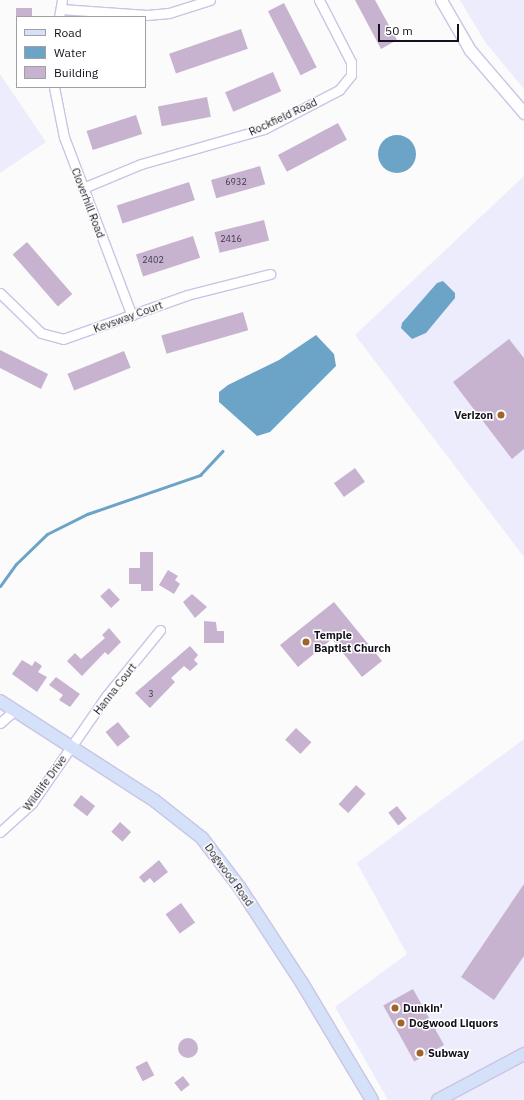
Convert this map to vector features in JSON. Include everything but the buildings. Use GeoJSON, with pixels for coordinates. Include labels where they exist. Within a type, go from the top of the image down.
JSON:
{"type":"FeatureCollection","features":[{"type":"Feature","properties":{"kind":"main road","name":"Dogwood Road"},"geometry":{"type":"LineString","coordinates":[[0,701],[155,801],[202,838],[240,888],[343,1046],[372,1100]]}},
{"type":"Feature","properties":{"kind":"main road"},"geometry":{"type":"LineString","coordinates":[[438,1100],[524,1054]]}},
{"type":"Feature","properties":{"kind":"street"},"geometry":{"type":"LineString","coordinates":[[61,9],[147,15],[169,13],[210,0]]}},
{"type":"Feature","properties":{"kind":"street","name":"Rockfield Road"},"geometry":{"type":"LineString","coordinates":[[83,188],[141,164],[264,129],[339,90],[351,75],[351,62],[319,0]]}},
{"type":"Feature","properties":{"kind":"street"},"geometry":{"type":"LineString","coordinates":[[441,0],[470,50],[524,113]]}},
{"type":"Feature","properties":{"kind":"street","name":"Cloverhill Road"},"geometry":{"type":"LineString","coordinates":[[54,88],[64,137],[132,316]]}},
{"type":"Feature","properties":{"kind":"street","name":"Kevsway Court"},"geometry":{"type":"LineString","coordinates":[[0,293],[30,324],[53,337],[75,337],[187,295],[270,274]]}},
{"type":"Feature","properties":{"kind":"street","name":"Hanna Court"},"geometry":{"type":"LineString","coordinates":[[71,748],[160,630]]}},
{"type":"Feature","properties":{"kind":"street"},"geometry":{"type":"LineString","coordinates":[[0,723],[14,711]]}},
{"type":"Feature","properties":{"kind":"street","name":"Wildlife Drive"},"geometry":{"type":"LineString","coordinates":[[0,832],[32,803],[71,748]]}},
{"type":"Feature","properties":{"kind":"shaded area"},"geometry":{"type":"Polygon","coordinates":[[[460,0],[524,0],[524,89],[485,42],[460,0]]]}},
{"type":"Feature","properties":{"kind":"shaded area"},"geometry":{"type":"Polygon","coordinates":[[[0,74],[46,142],[0,173],[0,74]]]}},
{"type":"Feature","properties":{"kind":"shaded area"},"geometry":{"type":"Polygon","coordinates":[[[524,176],[524,557],[355,335],[524,176]]]}},
{"type":"Feature","properties":{"kind":"shaded area"},"geometry":{"type":"Polygon","coordinates":[[[524,739],[524,1100],[388,1100],[335,1007],[407,954],[357,863],[524,739]]]}},
{"type":"Feature","properties":{"kind":"water"},"geometry":{"type":"Polygon","coordinates":[[[397,135],[410,141],[416,154],[410,167],[397,173],[384,167],[378,154],[384,141],[397,135]]]}},
{"type":"Feature","properties":{"kind":"water"},"geometry":{"type":"Polygon","coordinates":[[[443,281],[455,293],[455,298],[426,333],[412,339],[401,328],[402,323],[437,283],[443,281]]]}},
{"type":"Feature","properties":{"kind":"water"},"geometry":{"type":"Polygon","coordinates":[[[316,335],[334,354],[336,366],[270,432],[257,436],[219,402],[219,392],[228,385],[279,360],[316,335]]]}},
{"type":"Feature","properties":{"kind":"waterway"},"geometry":{"type":"LineString","coordinates":[[0,586],[16,564],[47,534],[87,514],[200,475],[222,451]]}},
{"type":"Feature","properties":{"kind":"place","name":"Verizon"},"geometry":{"type":"Point","coordinates":[501,415]}},
{"type":"Feature","properties":{"kind":"place","name":"Temple Baptist Church"},"geometry":{"type":"Point","coordinates":[306,642]}},
{"type":"Feature","properties":{"kind":"place","name":"Dunkin'"},"geometry":{"type":"Point","coordinates":[395,1008]}},
{"type":"Feature","properties":{"kind":"place","name":"Dogwood Liquors"},"geometry":{"type":"Point","coordinates":[401,1023]}},
{"type":"Feature","properties":{"kind":"place","name":"Subway"},"geometry":{"type":"Point","coordinates":[420,1053]}}]}
